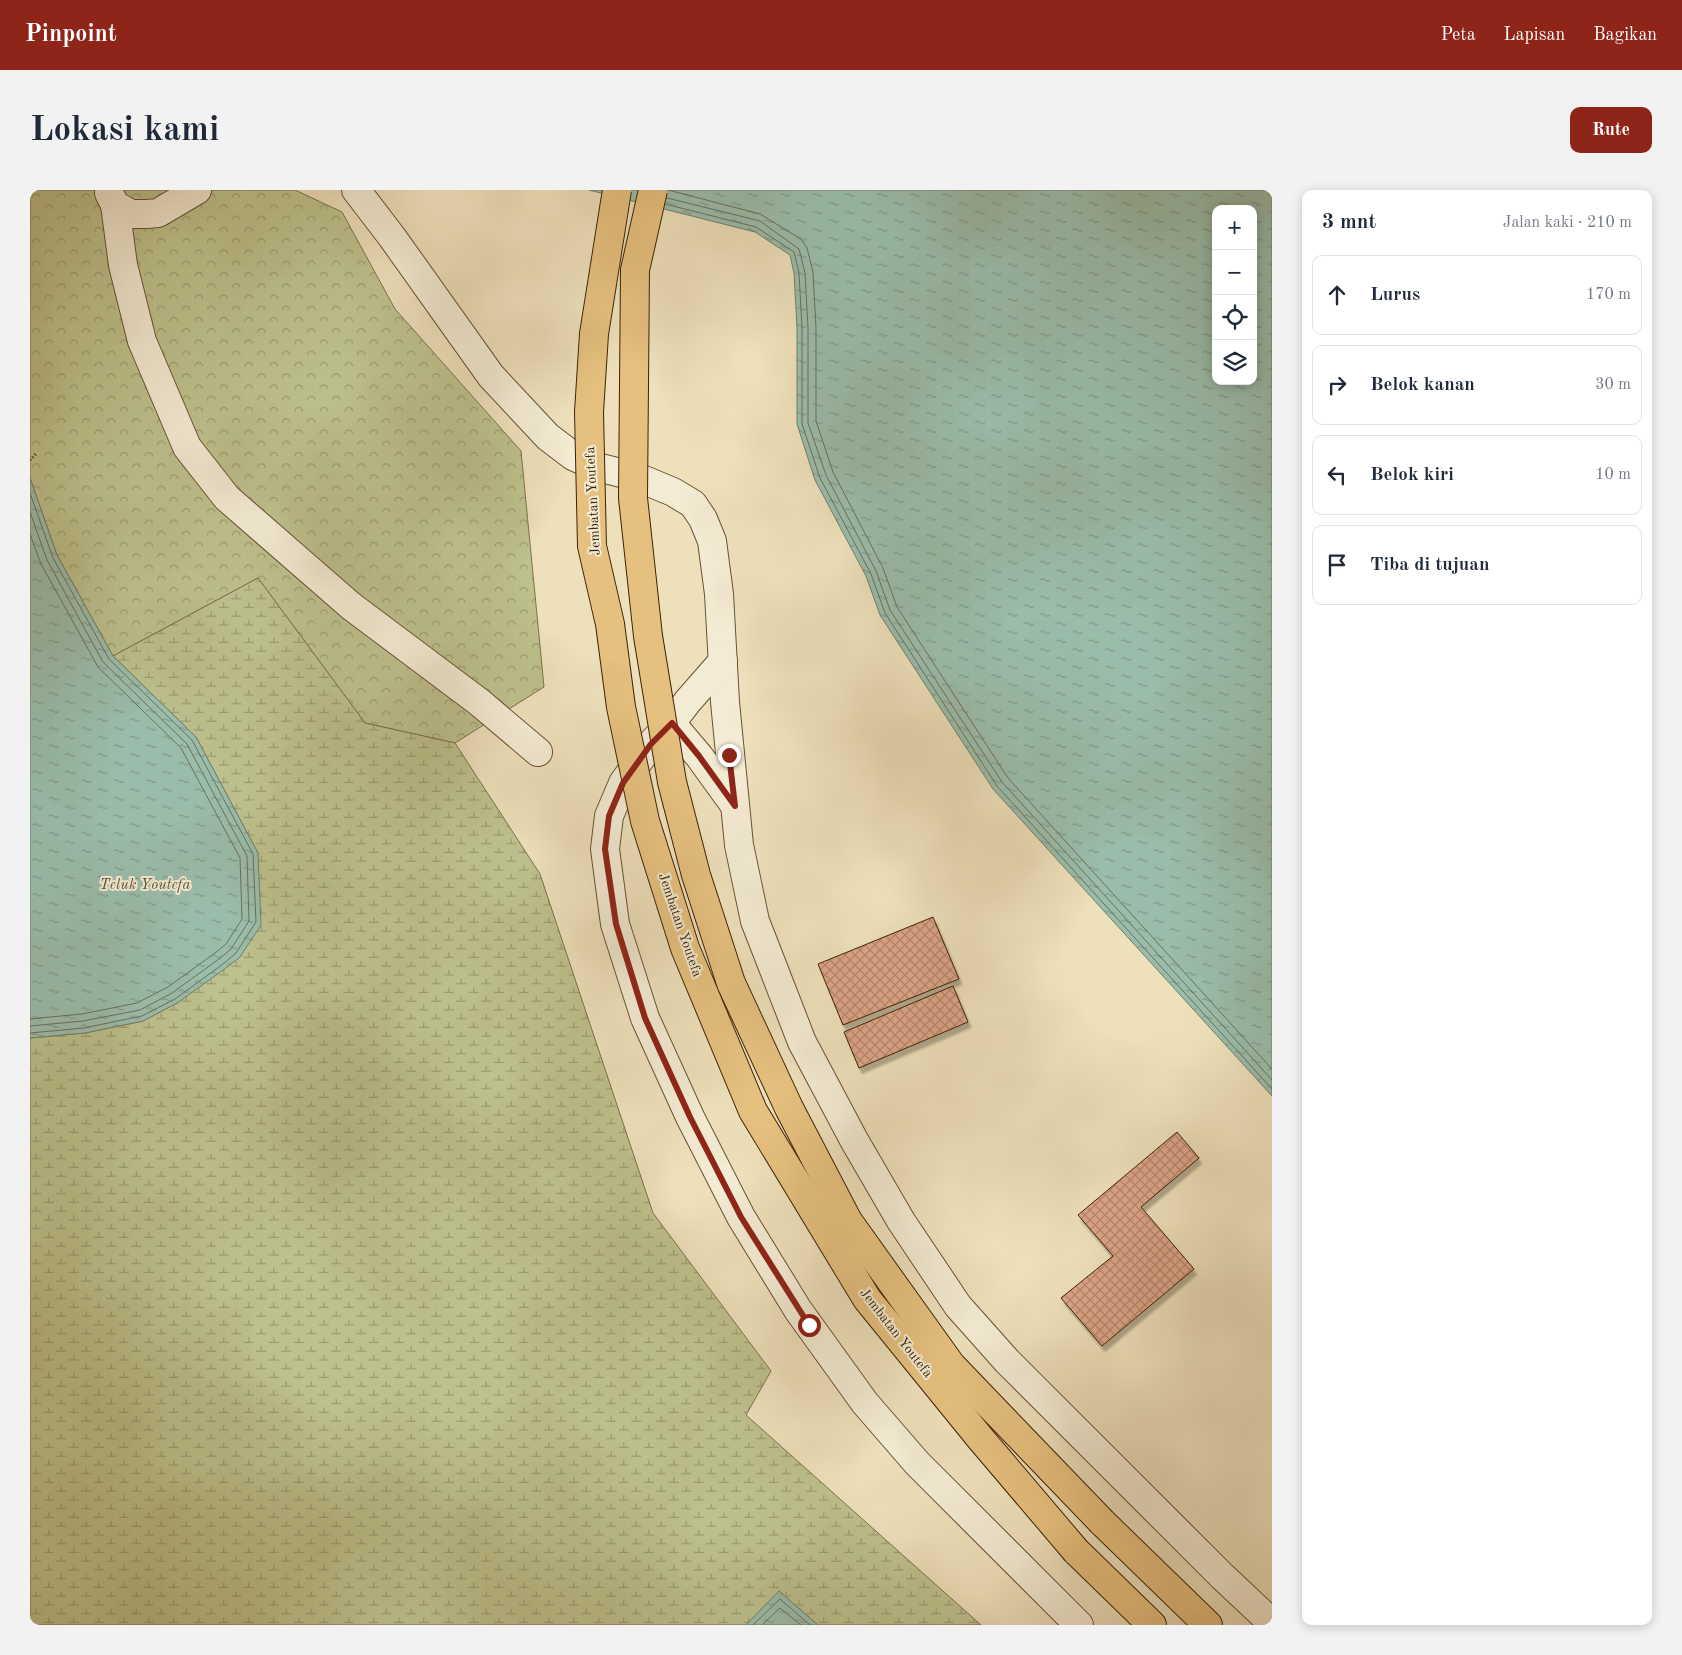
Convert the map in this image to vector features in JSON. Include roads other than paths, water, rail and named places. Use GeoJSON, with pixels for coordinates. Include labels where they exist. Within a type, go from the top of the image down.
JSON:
{"type":"FeatureCollection","features":[{"type":"Feature","properties":{"kind":"highway","name":"Jembatan Youtefa"},"geometry":{"type":"LineString","coordinates":[[617,190],[594,334],[589,412],[592,546],[610,624],[621,707],[645,821],[685,948],[753,1111],[867,1299],[980,1438],[1076,1551],[1152,1625]]}},
{"type":"Feature","properties":{"kind":"highway","name":"Jembatan Youtefa"},"geometry":{"type":"LineString","coordinates":[[653,190],[635,270],[633,498],[648,636],[672,782],[696,875],[731,983],[789,1108],[848,1221],[952,1365],[1102,1522],[1208,1625]]}},
{"type":"Feature","properties":{"kind":"street"},"geometry":{"type":"LineString","coordinates":[[111,197],[130,214],[158,213],[197,190]]}},
{"type":"Feature","properties":{"kind":"street"},"geometry":{"type":"LineString","coordinates":[[356,190],[492,376],[548,437],[573,456],[597,467],[637,477],[673,492],[693,504],[712,541],[719,594],[725,702],[739,845],[755,921],[802,1042],[854,1140],[901,1221],[958,1306],[1007,1362],[1272,1624]]}},
{"type":"Feature","properties":{"kind":"street"},"geometry":{"type":"LineString","coordinates":[[111,197],[123,266],[142,341],[187,447],[227,498],[352,606],[479,702],[538,752]]}},
{"type":"Feature","properties":{"kind":"street"},"geometry":{"type":"LineString","coordinates":[[723,661],[688,701],[672,723],[651,744],[623,783],[609,816],[605,849],[616,924],[645,1018],[690,1117],[741,1217],[798,1310],[865,1403],[917,1463],[1079,1625]]}},
{"type":"Feature","properties":{"kind":"street"},"geometry":{"type":"LineString","coordinates":[[672,723],[699,756],[735,806]]}},
{"type":"Feature","properties":{"kind":"water"},"geometry":{"type":"Polygon","coordinates":[[[589,190],[1272,190],[1272,1096],[993,789],[880,615],[866,576],[815,480],[797,424],[797,328],[794,273],[790,255],[755,232],[589,190]]]}},
{"type":"Feature","properties":{"kind":"water","name":"Teluk Youtefa"},"geometry":{"type":"Polygon","coordinates":[[[30,478],[57,555],[113,656],[196,737],[258,853],[261,925],[240,957],[177,1003],[143,1021],[85,1033],[30,1038],[30,478]]]}},
{"type":"Feature","properties":{"kind":"water"},"geometry":{"type":"Polygon","coordinates":[[[779,1591],[818,1625],[746,1625],[779,1591]]]}}]}
